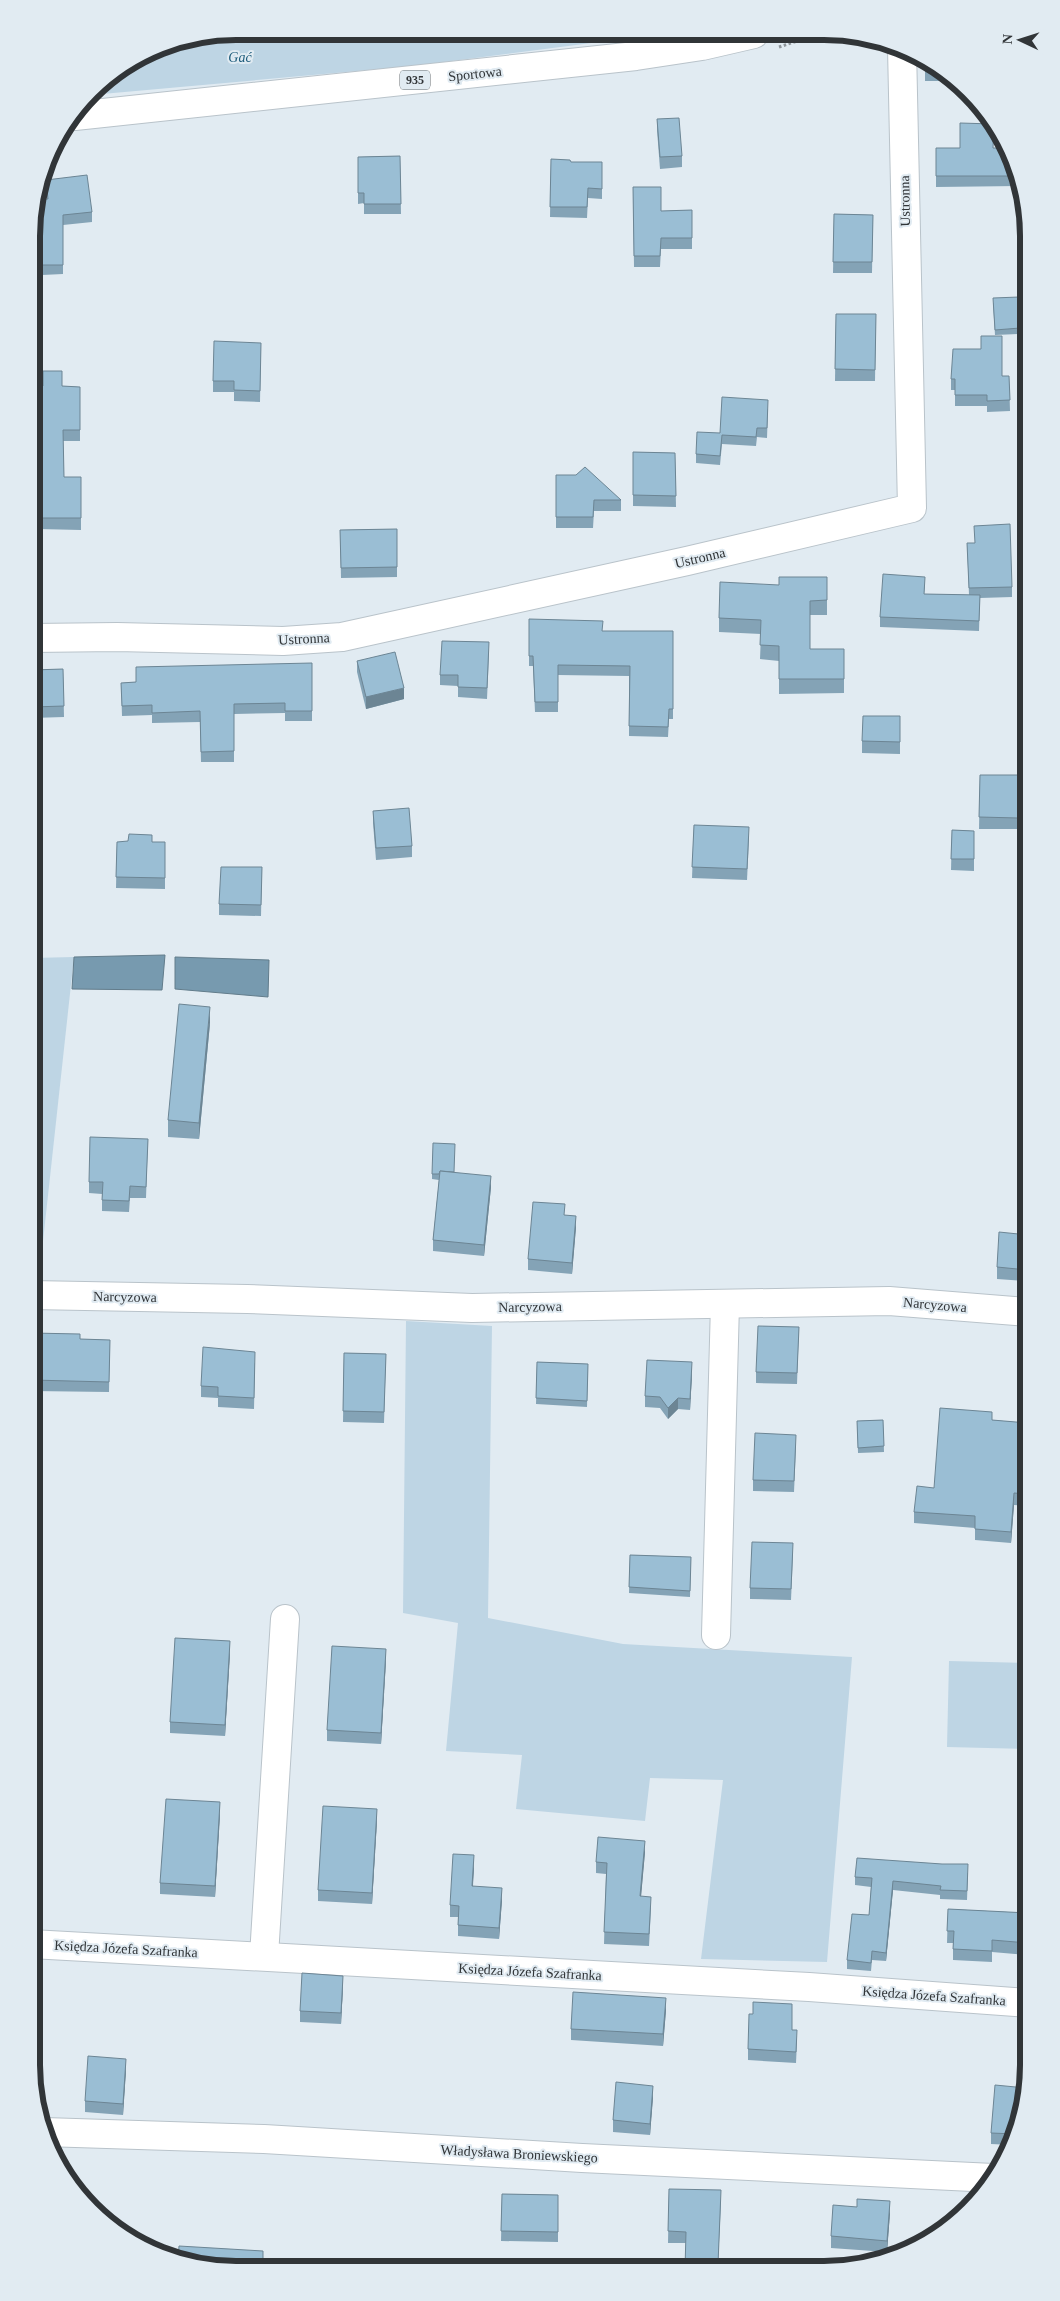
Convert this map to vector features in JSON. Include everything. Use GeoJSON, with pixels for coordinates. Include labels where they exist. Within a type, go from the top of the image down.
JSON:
{"type":"FeatureCollection","features":[{"type":"Feature","properties":{"kind":"street","name":"Sportowa"},"geometry":{"type":"LineString","coordinates":[[82,115],[610,59],[702,46],[728,40]]}},
{"type":"Feature","properties":{"kind":"street","name":"Ustronna"},"geometry":{"type":"LineString","coordinates":[[40,638],[116,637],[283,640],[342,637],[687,561],[912,508],[902,56]]}},
{"type":"Feature","properties":{"kind":"street","name":"Narcyzowa"},"geometry":{"type":"LineString","coordinates":[[40,1295],[247,1299],[472,1308],[889,1301],[1020,1311]]}},
{"type":"Feature","properties":{"kind":"street"},"geometry":{"type":"LineString","coordinates":[[716,1635],[725,1304]]}},
{"type":"Feature","properties":{"kind":"street"},"geometry":{"type":"LineString","coordinates":[[264,1956],[285,1619]]}},
{"type":"Feature","properties":{"kind":"street","name":"Księdza Józefa Szafranka"},"geometry":{"type":"LineString","coordinates":[[40,1944],[809,1987],[1020,2002]]}},
{"type":"Feature","properties":{"kind":"street","name":"Władysława Broniewskiego"},"geometry":{"type":"LineString","coordinates":[[52,2132],[264,2139],[582,2158],[984,2178]]}},
{"type":"Feature","properties":{"kind":"green space","name":"Gać"},"geometry":{"type":"Polygon","coordinates":[[[223,40],[614,40],[413,66],[101,94],[127,73],[149,60],[173,50],[223,40]]]}},
{"type":"Feature","properties":{"kind":"green space"},"geometry":{"type":"Polygon","coordinates":[[[74,957],[40,1269],[40,958],[74,957]]]}},
{"type":"Feature","properties":{"kind":"green space"},"geometry":{"type":"Polygon","coordinates":[[[406,1321],[492,1326],[488,1618],[623,1644],[852,1657],[827,1962],[701,1959],[723,1780],[650,1778],[645,1821],[516,1809],[522,1755],[446,1751],[458,1623],[403,1613],[406,1321]]]}},
{"type":"Feature","properties":{"kind":"green space"},"geometry":{"type":"Polygon","coordinates":[[[949,1661],[1020,1663],[1020,1749],[947,1747],[949,1661]]]}},
{"type":"Feature","properties":{"kind":"shaded area"},"geometry":{"type":"Polygon","coordinates":[[[165,955],[162,990],[72,989],[74,957],[165,955]]]}},
{"type":"Feature","properties":{"kind":"shaded area"},"geometry":{"type":"Polygon","coordinates":[[[175,957],[269,960],[268,997],[175,989],[175,957]]]}},
{"type":"Feature","properties":{"kind":"building"},"geometry":{"type":"Polygon","coordinates":[[[679,118],[682,156],[660,157],[657,119],[679,118]]]}},
{"type":"Feature","properties":{"kind":"building"},"geometry":{"type":"Polygon","coordinates":[[[960,123],[984,124],[993,137],[993,148],[999,148],[1011,176],[936,176],[936,148],[960,148],[960,123]]]}},
{"type":"Feature","properties":{"kind":"building"},"geometry":{"type":"Polygon","coordinates":[[[400,156],[401,204],[364,204],[364,193],[358,193],[358,157],[400,156]]]}},
{"type":"Feature","properties":{"kind":"building"},"geometry":{"type":"Polygon","coordinates":[[[551,159],[570,160],[571,162],[602,162],[602,189],[588,188],[587,207],[550,207],[551,159]]]}},
{"type":"Feature","properties":{"kind":"building"},"geometry":{"type":"Polygon","coordinates":[[[87,175],[92,212],[63,215],[63,265],[42,265],[40,223],[44,199],[48,199],[47,186],[48,180],[87,175]]]}},
{"type":"Feature","properties":{"kind":"building"},"geometry":{"type":"Polygon","coordinates":[[[633,187],[661,187],[661,211],[692,210],[692,238],[661,238],[660,256],[634,256],[633,187]]]}},
{"type":"Feature","properties":{"kind":"building"},"geometry":{"type":"Polygon","coordinates":[[[834,214],[873,215],[872,262],[833,262],[834,214]]]}},
{"type":"Feature","properties":{"kind":"building"},"geometry":{"type":"Polygon","coordinates":[[[1019,297],[1020,328],[995,330],[993,298],[1019,297]]]}},
{"type":"Feature","properties":{"kind":"building"},"geometry":{"type":"Polygon","coordinates":[[[836,314],[876,314],[875,370],[835,369],[836,314]]]}},
{"type":"Feature","properties":{"kind":"building"},"geometry":{"type":"Polygon","coordinates":[[[981,336],[1002,336],[1002,376],[1009,376],[1010,400],[987,401],[987,395],[955,395],[955,379],[951,379],[953,349],[981,349],[981,336]]]}},
{"type":"Feature","properties":{"kind":"building"},"geometry":{"type":"Polygon","coordinates":[[[214,341],[261,343],[260,391],[234,390],[234,381],[213,381],[214,341]]]}},
{"type":"Feature","properties":{"kind":"building"},"geometry":{"type":"Polygon","coordinates":[[[43,371],[62,371],[62,386],[80,387],[80,430],[63,430],[64,477],[81,477],[81,518],[40,518],[40,477],[42,477],[40,386],[43,386],[43,371]]]}},
{"type":"Feature","properties":{"kind":"building"},"geometry":{"type":"Polygon","coordinates":[[[722,397],[768,400],[767,428],[757,428],[756,437],[722,435],[720,456],[696,454],[697,432],[720,433],[722,397]]]}},
{"type":"Feature","properties":{"kind":"building"},"geometry":{"type":"Polygon","coordinates":[[[633,452],[675,453],[676,496],[633,495],[633,452]]]}},
{"type":"Feature","properties":{"kind":"building"},"geometry":{"type":"Polygon","coordinates":[[[585,467],[621,500],[594,500],[593,517],[556,517],[556,475],[576,475],[585,467]]]}},
{"type":"Feature","properties":{"kind":"building"},"geometry":{"type":"Polygon","coordinates":[[[1010,524],[1012,587],[969,588],[967,543],[975,543],[974,526],[1010,524]]]}},
{"type":"Feature","properties":{"kind":"building"},"geometry":{"type":"Polygon","coordinates":[[[397,529],[397,567],[341,568],[340,530],[397,529]]]}},
{"type":"Feature","properties":{"kind":"building"},"geometry":{"type":"Polygon","coordinates":[[[883,574],[925,577],[924,594],[980,595],[979,621],[880,617],[883,574]]]}},
{"type":"Feature","properties":{"kind":"building"},"geometry":{"type":"Polygon","coordinates":[[[779,577],[827,577],[827,600],[810,601],[810,649],[844,649],[844,679],[779,679],[779,646],[760,645],[761,620],[719,618],[720,582],[779,585],[779,577]]]}},
{"type":"Feature","properties":{"kind":"building"},"geometry":{"type":"Polygon","coordinates":[[[529,619],[603,621],[602,631],[673,631],[673,709],[669,709],[668,727],[629,726],[630,666],[558,665],[558,702],[535,702],[533,656],[529,656],[529,619]]]}},
{"type":"Feature","properties":{"kind":"building"},"geometry":{"type":"Polygon","coordinates":[[[442,641],[489,642],[487,688],[458,687],[458,675],[440,675],[442,641]]]}},
{"type":"Feature","properties":{"kind":"building"},"geometry":{"type":"Polygon","coordinates":[[[395,652],[404,688],[366,697],[357,661],[395,652]]]}},
{"type":"Feature","properties":{"kind":"building"},"geometry":{"type":"Polygon","coordinates":[[[312,663],[312,711],[285,711],[285,703],[234,704],[234,751],[201,752],[200,711],[152,713],[152,705],[122,706],[121,683],[136,682],[136,667],[312,663]]]}},
{"type":"Feature","properties":{"kind":"building"},"geometry":{"type":"Polygon","coordinates":[[[63,669],[64,706],[40,707],[40,670],[63,669]]]}},
{"type":"Feature","properties":{"kind":"building"},"geometry":{"type":"Polygon","coordinates":[[[863,716],[900,716],[900,742],[862,741],[863,716]]]}},
{"type":"Feature","properties":{"kind":"building"},"geometry":{"type":"Polygon","coordinates":[[[980,775],[1019,775],[1018,818],[979,817],[980,775]]]}},
{"type":"Feature","properties":{"kind":"building"},"geometry":{"type":"Polygon","coordinates":[[[409,808],[412,846],[376,848],[373,811],[409,808]]]}},
{"type":"Feature","properties":{"kind":"building"},"geometry":{"type":"Polygon","coordinates":[[[694,825],[749,827],[747,869],[692,867],[694,825]]]}},
{"type":"Feature","properties":{"kind":"building"},"geometry":{"type":"Polygon","coordinates":[[[952,830],[974,831],[974,859],[951,859],[952,830]]]}},
{"type":"Feature","properties":{"kind":"building"},"geometry":{"type":"Polygon","coordinates":[[[129,834],[152,835],[152,842],[165,842],[165,878],[116,877],[117,842],[128,841],[129,834]]]}},
{"type":"Feature","properties":{"kind":"building"},"geometry":{"type":"Polygon","coordinates":[[[221,867],[262,867],[261,905],[219,904],[221,867]]]}},
{"type":"Feature","properties":{"kind":"building"},"geometry":{"type":"Polygon","coordinates":[[[179,1004],[210,1007],[199,1123],[168,1120],[179,1004]]]}},
{"type":"Feature","properties":{"kind":"building"},"geometry":{"type":"Polygon","coordinates":[[[90,1137],[148,1139],[146,1187],[130,1186],[129,1201],[102,1200],[103,1182],[89,1182],[90,1137]]]}},
{"type":"Feature","properties":{"kind":"building"},"geometry":{"type":"Polygon","coordinates":[[[433,1143],[455,1144],[454,1172],[440,1171],[439,1174],[432,1174],[433,1143]]]}},
{"type":"Feature","properties":{"kind":"building"},"geometry":{"type":"Polygon","coordinates":[[[440,1171],[491,1176],[484,1245],[433,1240],[440,1171]]]}},
{"type":"Feature","properties":{"kind":"building"},"geometry":{"type":"Polygon","coordinates":[[[533,1202],[565,1204],[564,1215],[576,1216],[572,1263],[528,1259],[533,1202]]]}},
{"type":"Feature","properties":{"kind":"building"},"geometry":{"type":"Polygon","coordinates":[[[999,1232],[1020,1234],[1020,1269],[997,1267],[999,1232]]]}},
{"type":"Feature","properties":{"kind":"building"},"geometry":{"type":"Polygon","coordinates":[[[758,1326],[799,1327],[797,1373],[756,1372],[758,1326]]]}},
{"type":"Feature","properties":{"kind":"building"},"geometry":{"type":"Polygon","coordinates":[[[40,1333],[80,1334],[80,1339],[110,1340],[109,1382],[40,1380],[40,1333]]]}},
{"type":"Feature","properties":{"kind":"building"},"geometry":{"type":"Polygon","coordinates":[[[203,1347],[255,1352],[254,1398],[218,1396],[218,1387],[201,1386],[203,1347]]]}},
{"type":"Feature","properties":{"kind":"building"},"geometry":{"type":"Polygon","coordinates":[[[344,1353],[386,1354],[384,1412],[343,1411],[344,1353]]]}},
{"type":"Feature","properties":{"kind":"building"},"geometry":{"type":"Polygon","coordinates":[[[647,1360],[692,1362],[690,1399],[678,1398],[668,1408],[660,1397],[645,1396],[647,1360]]]}},
{"type":"Feature","properties":{"kind":"building"},"geometry":{"type":"Polygon","coordinates":[[[537,1362],[588,1364],[587,1401],[536,1398],[537,1362]]]}},
{"type":"Feature","properties":{"kind":"building"},"geometry":{"type":"Polygon","coordinates":[[[940,1408],[992,1412],[992,1420],[1020,1422],[1020,1493],[1014,1493],[1011,1532],[975,1529],[975,1516],[914,1512],[917,1486],[934,1488],[940,1408]]]}},
{"type":"Feature","properties":{"kind":"building"},"geometry":{"type":"Polygon","coordinates":[[[883,1420],[884,1446],[858,1448],[857,1421],[883,1420]]]}},
{"type":"Feature","properties":{"kind":"building"},"geometry":{"type":"Polygon","coordinates":[[[755,1433],[796,1435],[794,1481],[753,1480],[755,1433]]]}},
{"type":"Feature","properties":{"kind":"building"},"geometry":{"type":"Polygon","coordinates":[[[752,1542],[793,1543],[791,1589],[750,1588],[752,1542]]]}},
{"type":"Feature","properties":{"kind":"building"},"geometry":{"type":"Polygon","coordinates":[[[630,1555],[691,1557],[690,1591],[629,1587],[630,1555]]]}},
{"type":"Feature","properties":{"kind":"building"},"geometry":{"type":"Polygon","coordinates":[[[175,1638],[230,1641],[225,1725],[170,1722],[175,1638]]]}},
{"type":"Feature","properties":{"kind":"building"},"geometry":{"type":"Polygon","coordinates":[[[332,1646],[386,1649],[381,1733],[327,1730],[332,1646]]]}},
{"type":"Feature","properties":{"kind":"building"},"geometry":{"type":"Polygon","coordinates":[[[166,1799],[220,1802],[215,1886],[160,1883],[166,1799]]]}},
{"type":"Feature","properties":{"kind":"building"},"geometry":{"type":"Polygon","coordinates":[[[323,1806],[377,1809],[372,1893],[318,1890],[323,1806]]]}},
{"type":"Feature","properties":{"kind":"building"},"geometry":{"type":"Polygon","coordinates":[[[598,1837],[645,1841],[640,1896],[651,1897],[649,1934],[604,1932],[607,1863],[596,1862],[598,1837]]]}},
{"type":"Feature","properties":{"kind":"building"},"geometry":{"type":"Polygon","coordinates":[[[453,1854],[474,1855],[472,1886],[502,1888],[499,1928],[458,1925],[459,1906],[450,1905],[453,1854]]]}},
{"type":"Feature","properties":{"kind":"building"},"geometry":{"type":"Polygon","coordinates":[[[857,1858],[968,1864],[967,1891],[940,1890],[941,1886],[893,1881],[886,1953],[872,1951],[871,1963],[847,1960],[852,1914],[869,1915],[872,1878],[855,1877],[857,1858]]]}},
{"type":"Feature","properties":{"kind":"building"},"geometry":{"type":"Polygon","coordinates":[[[948,1909],[1020,1913],[1020,1942],[992,1940],[992,1951],[953,1949],[954,1931],[947,1931],[948,1909]]]}},
{"type":"Feature","properties":{"kind":"building"},"geometry":{"type":"Polygon","coordinates":[[[302,1973],[343,1976],[341,2013],[300,2011],[302,1973]]]}},
{"type":"Feature","properties":{"kind":"building"},"geometry":{"type":"Polygon","coordinates":[[[573,1992],[666,1998],[663,2034],[571,2029],[573,1992]]]}},
{"type":"Feature","properties":{"kind":"building"},"geometry":{"type":"Polygon","coordinates":[[[753,2002],[792,2004],[792,2030],[797,2030],[796,2052],[748,2049],[749,2014],[753,2014],[753,2002]]]}},
{"type":"Feature","properties":{"kind":"building"},"geometry":{"type":"Polygon","coordinates":[[[88,2056],[126,2059],[123,2104],[85,2101],[88,2056]]]}},
{"type":"Feature","properties":{"kind":"building"},"geometry":{"type":"Polygon","coordinates":[[[616,2082],[653,2086],[650,2124],[613,2120],[616,2082]]]}},
{"type":"Feature","properties":{"kind":"building"},"geometry":{"type":"Polygon","coordinates":[[[995,2085],[1019,2087],[1008,2134],[991,2133],[995,2085]]]}},
{"type":"Feature","properties":{"kind":"building"},"geometry":{"type":"Polygon","coordinates":[[[669,2189],[721,2190],[718,2261],[685,2261],[686,2232],[668,2231],[669,2189]]]}},
{"type":"Feature","properties":{"kind":"building"},"geometry":{"type":"Polygon","coordinates":[[[502,2194],[558,2195],[558,2232],[501,2231],[502,2194]]]}},
{"type":"Feature","properties":{"kind":"building"},"geometry":{"type":"Polygon","coordinates":[[[857,2199],[890,2201],[887,2241],[831,2236],[833,2205],[857,2207],[857,2199]]]}},
{"type":"Feature","properties":{"kind":"building"},"geometry":{"type":"Polygon","coordinates":[[[179,2246],[263,2251],[263,2261],[223,2261],[179,2252],[179,2246]]]}}]}
